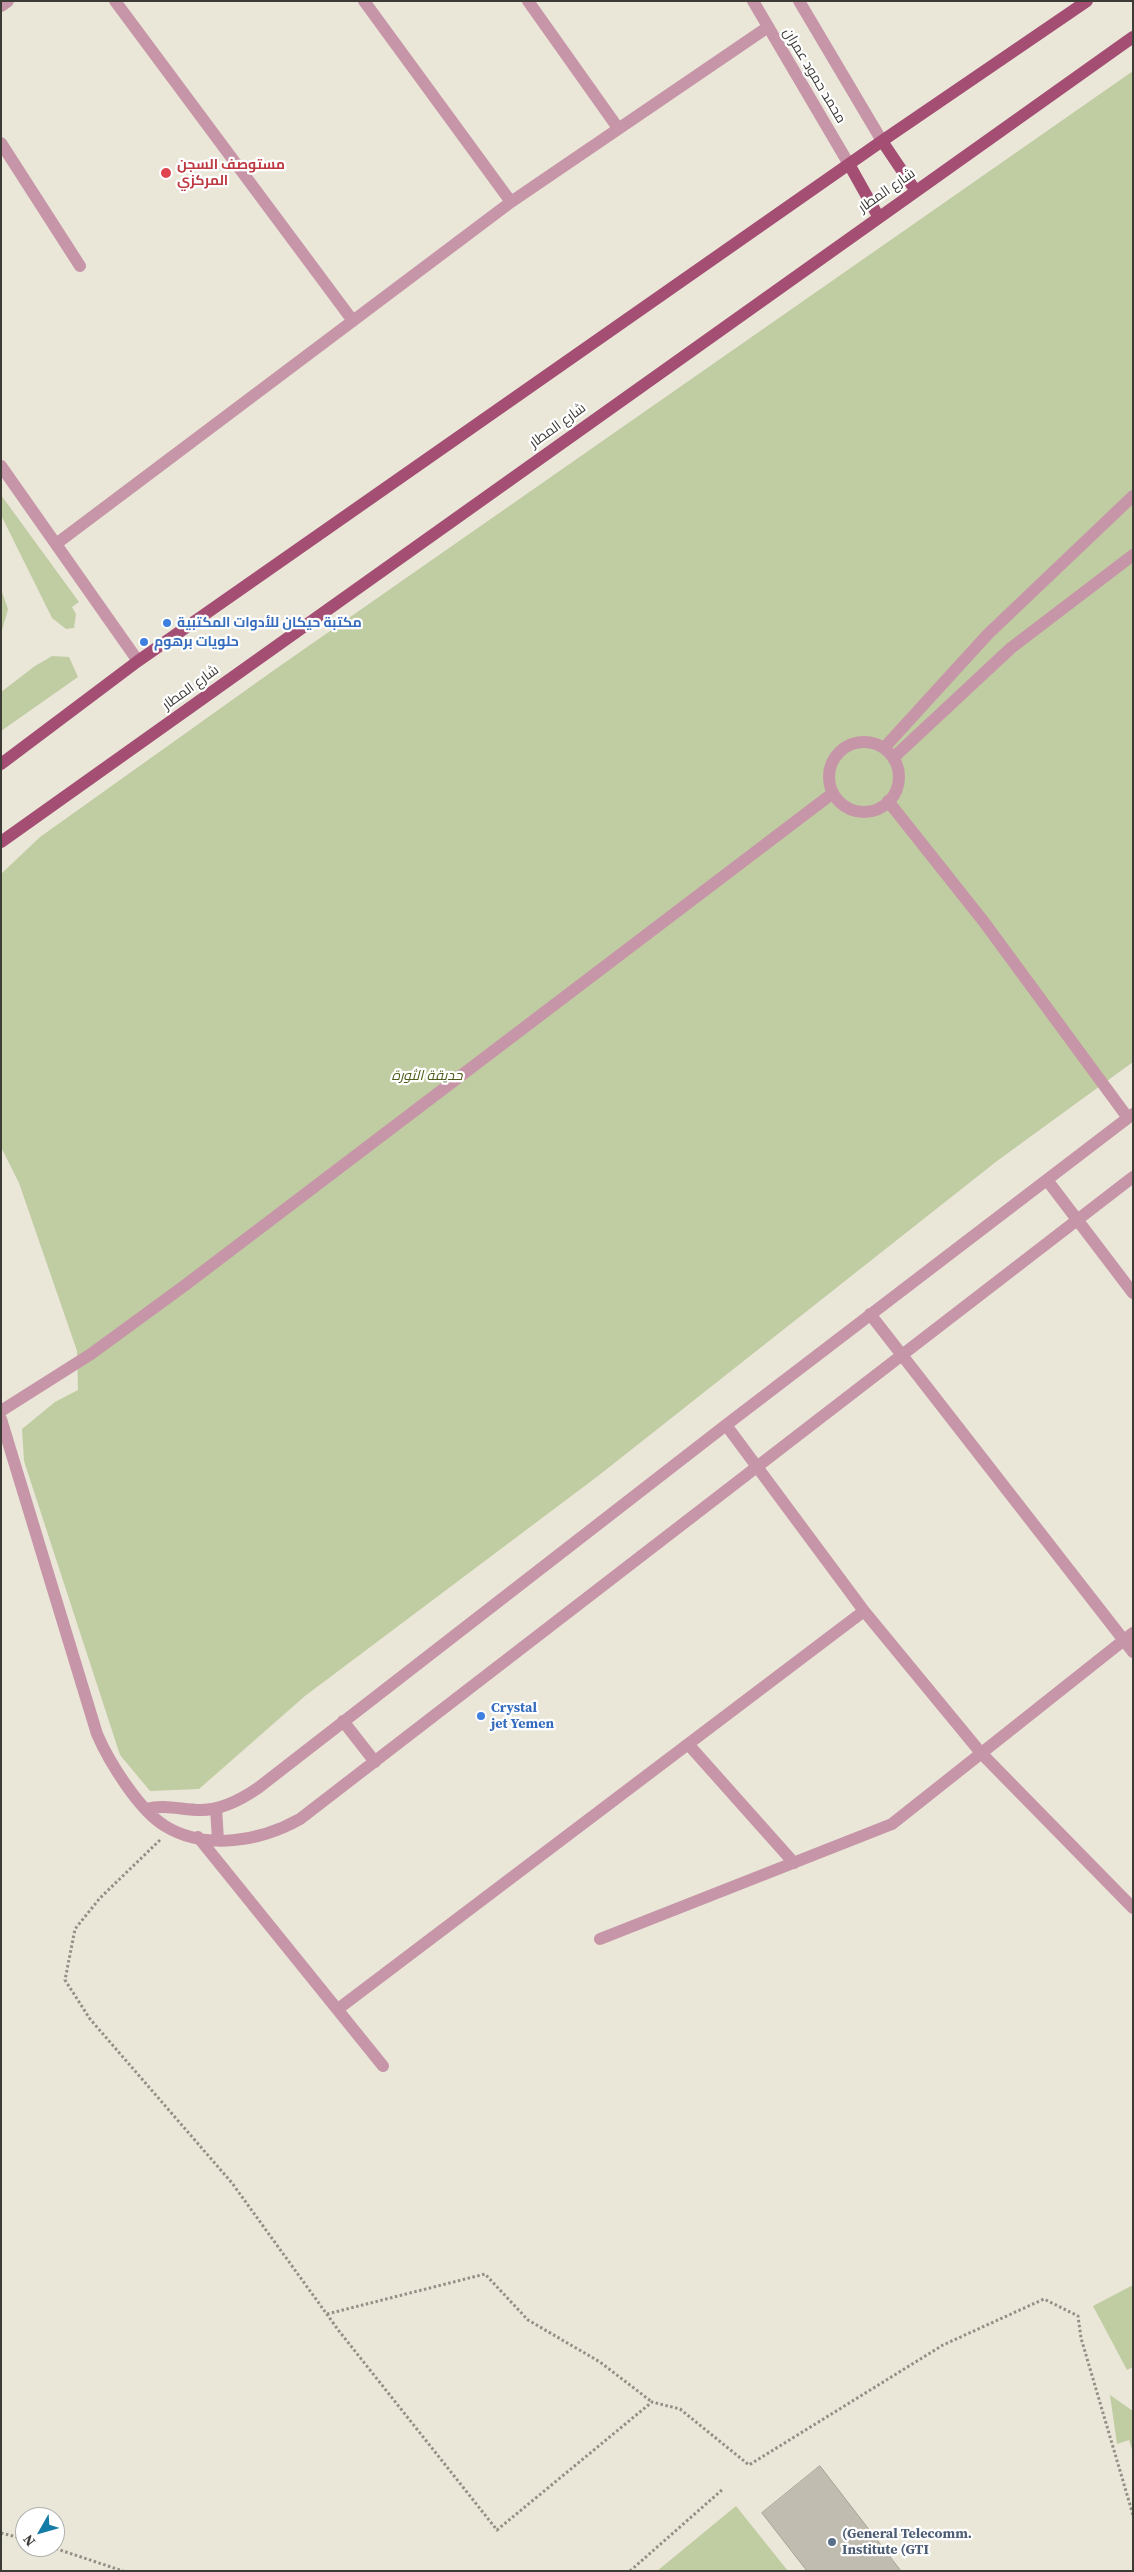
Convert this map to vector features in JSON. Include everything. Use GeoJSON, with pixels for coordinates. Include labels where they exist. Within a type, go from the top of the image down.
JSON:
{"type":"FeatureCollection","features":[{"type":"Feature","properties":{"kind":"main road"},"geometry":{"type":"LineString","coordinates":[[1,764],[138,661],[850,166],[882,141],[1088,1]]}},
{"type":"Feature","properties":{"kind":"main road","name":"شارع المطار"},"geometry":{"type":"LineString","coordinates":[[1,842],[878,216],[1133,37]]}},
{"type":"Feature","properties":{"kind":"main road"},"geometry":{"type":"LineString","coordinates":[[882,141],[915,190]]}},
{"type":"Feature","properties":{"kind":"main road"},"geometry":{"type":"LineString","coordinates":[[850,166],[878,216]]}},
{"type":"Feature","properties":{"kind":"street"},"geometry":{"type":"LineString","coordinates":[[1,6],[8,1]]}},
{"type":"Feature","properties":{"kind":"street"},"geometry":{"type":"LineString","coordinates":[[115,1],[353,320]]}},
{"type":"Feature","properties":{"kind":"street"},"geometry":{"type":"LineString","coordinates":[[364,1],[511,202]]}},
{"type":"Feature","properties":{"kind":"street"},"geometry":{"type":"LineString","coordinates":[[528,1],[618,128]]}},
{"type":"Feature","properties":{"kind":"street","name":"محمد حمود عمران"},"geometry":{"type":"LineString","coordinates":[[753,1],[850,166]]}},
{"type":"Feature","properties":{"kind":"street"},"geometry":{"type":"LineString","coordinates":[[803,3],[882,141]]}},
{"type":"Feature","properties":{"kind":"street"},"geometry":{"type":"LineString","coordinates":[[56,544],[511,202],[768,27]]}},
{"type":"Feature","properties":{"kind":"street"},"geometry":{"type":"LineString","coordinates":[[1,143],[80,266]]}},
{"type":"Feature","properties":{"kind":"street"},"geometry":{"type":"LineString","coordinates":[[1,466],[138,661]]}},
{"type":"Feature","properties":{"kind":"street"},"geometry":{"type":"LineString","coordinates":[[884,748],[988,634],[1133,496]]}},
{"type":"Feature","properties":{"kind":"street"},"geometry":{"type":"LineString","coordinates":[[893,758],[1011,648],[1133,555]]}},
{"type":"Feature","properties":{"kind":"street"},"geometry":{"type":"LineString","coordinates":[[856,742],[873,743],[884,748],[893,758],[898,769],[898,781],[888,801],[878,808],[862,812],[850,809],[840,802],[833,793],[829,779],[830,767],[835,756],[844,747],[856,742]]}},
{"type":"Feature","properties":{"kind":"street"},"geometry":{"type":"LineString","coordinates":[[1,1410],[91,1354],[184,1286],[833,793]]}},
{"type":"Feature","properties":{"kind":"street"},"geometry":{"type":"LineString","coordinates":[[146,1809],[163,1806],[201,1810],[216,1808],[245,1796],[258,1788],[870,1314],[1131,1116],[984,922],[888,801]]}},
{"type":"Feature","properties":{"kind":"street"},"geometry":{"type":"LineString","coordinates":[[1,1419],[97,1734],[117,1773],[146,1809],[157,1820],[171,1829],[198,1837],[218,1840],[240,1840],[281,1830],[300,1819],[1133,1177]]}},
{"type":"Feature","properties":{"kind":"street"},"geometry":{"type":"LineString","coordinates":[[1047,1180],[1133,1293]]}},
{"type":"Feature","properties":{"kind":"street"},"geometry":{"type":"LineString","coordinates":[[870,1314],[901,1356],[1128,1636],[1133,1652]]}},
{"type":"Feature","properties":{"kind":"street"},"geometry":{"type":"LineString","coordinates":[[726,1425],[864,1611],[982,1753],[1133,1908]]}},
{"type":"Feature","properties":{"kind":"street"},"geometry":{"type":"LineString","coordinates":[[338,2009],[864,1611]]}},
{"type":"Feature","properties":{"kind":"street"},"geometry":{"type":"LineString","coordinates":[[600,1939],[892,1824],[1128,1636]]}},
{"type":"Feature","properties":{"kind":"street"},"geometry":{"type":"LineString","coordinates":[[343,1721],[375,1762]]}},
{"type":"Feature","properties":{"kind":"street"},"geometry":{"type":"LineString","coordinates":[[688,1744],[794,1863]]}},
{"type":"Feature","properties":{"kind":"street"},"geometry":{"type":"LineString","coordinates":[[216,1808],[218,1840]]}},
{"type":"Feature","properties":{"kind":"street"},"geometry":{"type":"LineString","coordinates":[[198,1837],[384,2066]]}},
{"type":"Feature","properties":{"kind":"path"},"geometry":{"type":"LineString","coordinates":[[171,1829],[100,1898],[76,1929],[65,1980],[90,2019],[232,2183],[327,2314],[497,2530],[652,2402]]}},
{"type":"Feature","properties":{"kind":"path"},"geometry":{"type":"LineString","coordinates":[[327,2314],[485,2274],[528,2320],[600,2362],[652,2402],[680,2409],[749,2465],[943,2345],[1044,2299],[1078,2316],[1081,2338],[1133,2515]]}},
{"type":"Feature","properties":{"kind":"path"},"geometry":{"type":"LineString","coordinates":[[630,2571],[723,2489]]}},
{"type":"Feature","properties":{"kind":"path"},"geometry":{"type":"LineString","coordinates":[[1,2533],[15,2536]]}},
{"type":"Feature","properties":{"kind":"path"},"geometry":{"type":"LineString","coordinates":[[65,2552],[122,2571]]}},
{"type":"Feature","properties":{"kind":"green space","name":"حديقة الثورة"},"geometry":{"type":"Polygon","coordinates":[[[1133,71],[1133,1062],[997,1161],[598,1476],[305,1696],[199,1789],[150,1791],[120,1755],[24,1461],[22,1429],[55,1402],[78,1390],[77,1351],[19,1183],[1,1147],[1,874],[40,837],[277,668],[1133,71]]]}},
{"type":"Feature","properties":{"kind":"green space"},"geometry":{"type":"Polygon","coordinates":[[[1,495],[79,602],[72,607],[76,614],[74,628],[66,629],[52,618],[1,515],[1,495]]]}},
{"type":"Feature","properties":{"kind":"green space"},"geometry":{"type":"Polygon","coordinates":[[[1,589],[8,609],[1,634],[1,589]]]}},
{"type":"Feature","properties":{"kind":"green space"},"geometry":{"type":"Polygon","coordinates":[[[52,656],[69,657],[78,677],[1,731],[1,692],[35,666],[52,656]]]}},
{"type":"Feature","properties":{"kind":"green space"},"geometry":{"type":"Polygon","coordinates":[[[1133,2285],[1133,2367],[1127,2370],[1093,2306],[1133,2285]]]}},
{"type":"Feature","properties":{"kind":"green space"},"geometry":{"type":"Polygon","coordinates":[[[1110,2395],[1133,2411],[1133,2452],[1129,2440],[1117,2444],[1110,2395]]]}},
{"type":"Feature","properties":{"kind":"green space"},"geometry":{"type":"Polygon","coordinates":[[[736,2506],[788,2571],[657,2571],[736,2506]]]}},
{"type":"Feature","properties":{"kind":"building","name":"(General Telecomm. Institute (GTI"},"geometry":{"type":"Polygon","coordinates":[[[820,2466],[901,2571],[807,2571],[762,2513],[820,2466]]]}},
{"type":"Feature","properties":{"kind":"place","name":"مستوصف السجن المركزي"},"geometry":{"type":"Point","coordinates":[166,173]}},
{"type":"Feature","properties":{"kind":"place","name":"مكتبة حيكان للأدوات المكتبية"},"geometry":{"type":"Point","coordinates":[167,623]}},
{"type":"Feature","properties":{"kind":"place","name":"حلويات برهوم"},"geometry":{"type":"Point","coordinates":[144,642]}},
{"type":"Feature","properties":{"kind":"place","name":"Crystal jet Yemen"},"geometry":{"type":"Point","coordinates":[481,1716]}},
{"type":"Feature","properties":{"kind":"place","name":"(General Telecomm. Institute (GTI"},"geometry":{"type":"Point","coordinates":[832,2542]}}]}
